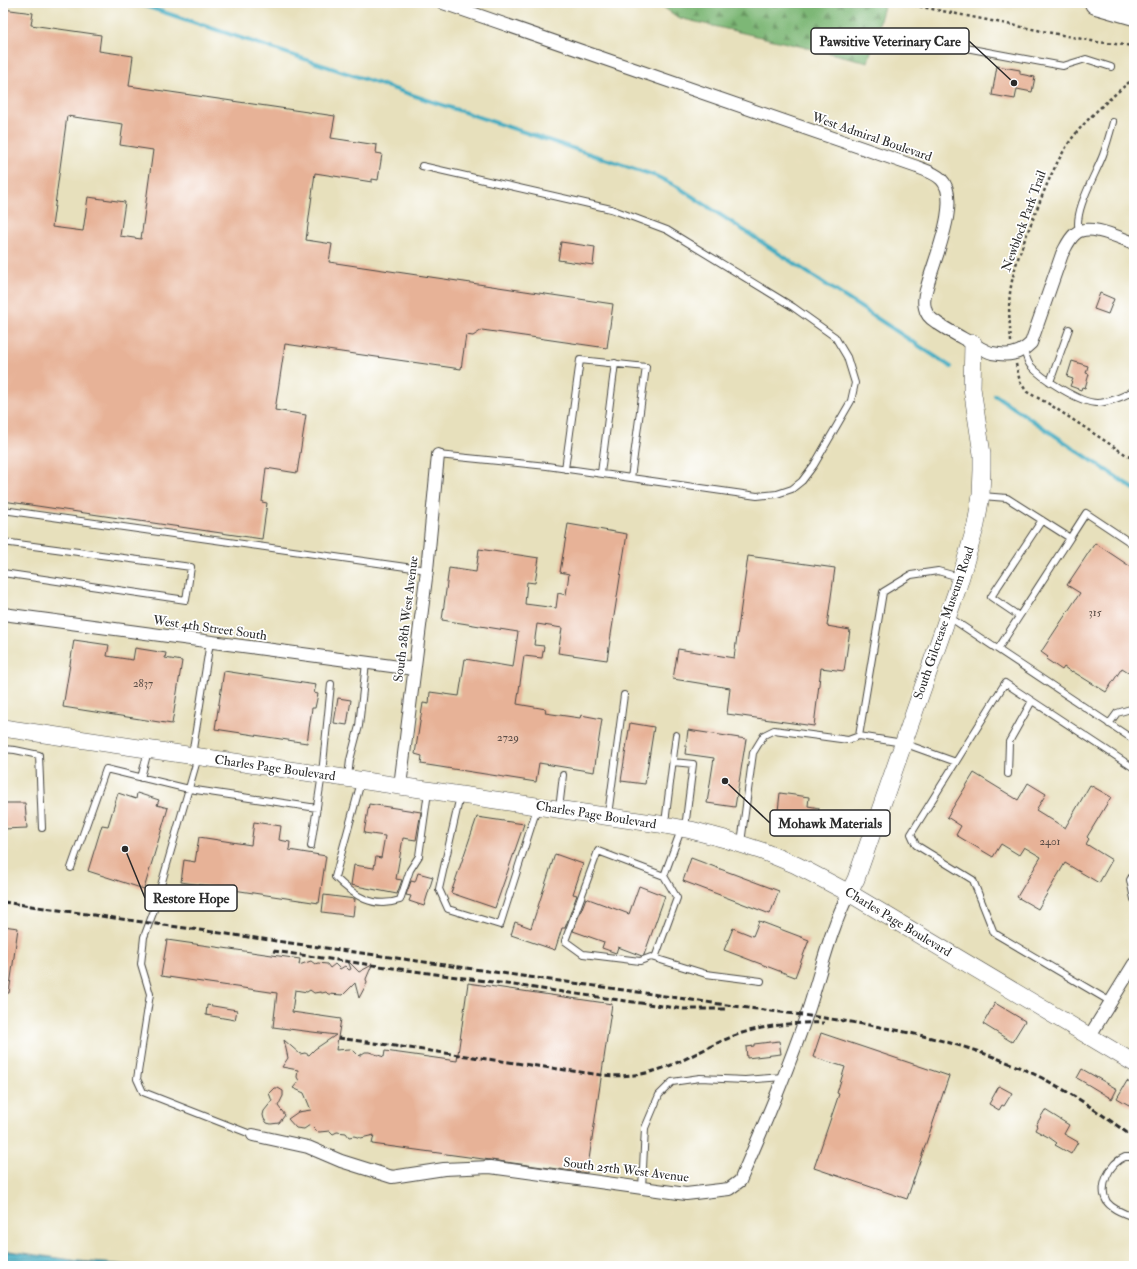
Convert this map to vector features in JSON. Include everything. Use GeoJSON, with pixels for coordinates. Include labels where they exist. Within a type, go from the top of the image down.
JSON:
{"type":"FeatureCollection","features":[{"type":"Feature","properties":{"kind":"highway"},"geometry":{"type":"LineString","coordinates":[[1096,3],[1134,14]]}},
{"type":"Feature","properties":{"kind":"main road","name":"South Gilcrease Museum Road"},"geometry":{"type":"LineString","coordinates":[[849,893],[856,879],[947,616],[976,525],[981,495],[982,454],[972,388],[973,343]]}},
{"type":"Feature","properties":{"kind":"main road","name":"Charles Page Boulevard"},"geometry":{"type":"LineString","coordinates":[[3,728],[665,825],[683,828],[741,844],[796,865],[849,893],[1134,1063]]}},
{"type":"Feature","properties":{"kind":"street","name":"West Admiral Boulevard"},"geometry":{"type":"LineString","coordinates":[[443,3],[917,167],[941,178],[946,184],[950,203],[948,218],[928,280],[924,307],[928,315],[936,323],[990,353],[1018,352]]}},
{"type":"Feature","properties":{"kind":"street"},"geometry":{"type":"LineString","coordinates":[[1018,352],[1031,343],[1062,254],[1068,241],[1079,231],[1084,229],[1096,230],[1134,243]]}},
{"type":"Feature","properties":{"kind":"street","name":"South 28th West Avenue"},"geometry":{"type":"LineString","coordinates":[[400,786],[427,570],[438,455]]}},
{"type":"Feature","properties":{"kind":"street","name":"West 4th Street South"},"geometry":{"type":"LineString","coordinates":[[3,614],[414,669]]}},
{"type":"Feature","properties":{"kind":"street","name":"South 25th West Avenue"},"geometry":{"type":"LineString","coordinates":[[252,1135],[308,1147],[341,1161],[392,1177],[444,1169],[490,1167],[686,1194],[729,1189],[740,1181],[783,1077],[809,1006],[839,911],[849,893]]}},
{"type":"Feature","properties":{"kind":"street"},"geometry":{"type":"LineString","coordinates":[[1089,1037],[1134,964]]}},
{"type":"Feature","properties":{"kind":"lane"},"geometry":{"type":"LineString","coordinates":[[966,48],[1063,66],[1086,59],[1111,67]]}},
{"type":"Feature","properties":{"kind":"lane"},"geometry":{"type":"LineString","coordinates":[[1079,231],[1077,224],[1085,195],[1103,155],[1113,122]]}},
{"type":"Feature","properties":{"kind":"lane"},"geometry":{"type":"LineString","coordinates":[[422,166],[611,209],[668,230],[793,307],[835,337],[847,357],[855,383],[851,401],[814,465],[802,481],[792,489],[777,494],[757,496],[601,473],[438,455]]}},
{"type":"Feature","properties":{"kind":"lane"},"geometry":{"type":"LineString","coordinates":[[1050,382],[1069,328]]}},
{"type":"Feature","properties":{"kind":"lane"},"geometry":{"type":"LineString","coordinates":[[1018,352],[1030,365],[1050,382],[1073,396],[1096,403],[1116,399],[1134,390]]}},
{"type":"Feature","properties":{"kind":"lane"},"geometry":{"type":"LineString","coordinates":[[565,469],[580,360],[646,367],[631,478]]}},
{"type":"Feature","properties":{"kind":"lane"},"geometry":{"type":"LineString","coordinates":[[601,473],[615,363]]}},
{"type":"Feature","properties":{"kind":"lane"},"geometry":{"type":"LineString","coordinates":[[981,495],[1007,498],[1070,538]]}},
{"type":"Feature","properties":{"kind":"lane"},"geometry":{"type":"LineString","coordinates":[[3,510],[427,570]]}},
{"type":"Feature","properties":{"kind":"lane"},"geometry":{"type":"LineString","coordinates":[[998,649],[1086,514],[1134,545]]}},
{"type":"Feature","properties":{"kind":"lane"},"geometry":{"type":"LineString","coordinates":[[1019,616],[991,597],[1042,520]]}},
{"type":"Feature","properties":{"kind":"lane"},"geometry":{"type":"LineString","coordinates":[[3,542],[191,567],[186,600],[3,573]]}},
{"type":"Feature","properties":{"kind":"lane"},"geometry":{"type":"LineString","coordinates":[[860,736],[883,592],[911,575],[938,571],[960,578]]}},
{"type":"Feature","properties":{"kind":"lane"},"geometry":{"type":"LineString","coordinates":[[947,616],[1134,740]]}},
{"type":"Feature","properties":{"kind":"lane"},"geometry":{"type":"LineString","coordinates":[[210,642],[189,790],[153,913],[144,937],[141,964],[150,994],[137,1079],[143,1092],[252,1135]]}},
{"type":"Feature","properties":{"kind":"lane"},"geometry":{"type":"LineString","coordinates":[[366,663],[359,726],[350,760],[355,779],[335,877],[354,894],[363,899],[389,903],[400,900],[410,870],[419,856],[429,790]]}},
{"type":"Feature","properties":{"kind":"lane"},"geometry":{"type":"LineString","coordinates":[[1111,1002],[994,933],[973,880],[916,845],[911,834],[1005,683],[1134,768]]}},
{"type":"Feature","properties":{"kind":"lane"},"geometry":{"type":"LineString","coordinates":[[311,846],[322,774],[331,684]]}},
{"type":"Feature","properties":{"kind":"lane"},"geometry":{"type":"LineString","coordinates":[[608,817],[624,695]]}},
{"type":"Feature","properties":{"kind":"lane"},"geometry":{"type":"LineString","coordinates":[[1008,774],[1009,742],[1032,701]]}},
{"type":"Feature","properties":{"kind":"lane"},"geometry":{"type":"LineString","coordinates":[[1109,724],[1117,713],[1134,708]]}},
{"type":"Feature","properties":{"kind":"lane"},"geometry":{"type":"LineString","coordinates":[[741,844],[753,752],[764,735],[774,730],[848,740],[860,736],[903,743],[956,762]]}},
{"type":"Feature","properties":{"kind":"lane"},"geometry":{"type":"LineString","coordinates":[[665,825],[676,735]]}},
{"type":"Feature","properties":{"kind":"lane"},"geometry":{"type":"LineString","coordinates":[[3,749],[39,755],[42,828]]}},
{"type":"Feature","properties":{"kind":"lane"},"geometry":{"type":"LineString","coordinates":[[141,778],[149,750]]}},
{"type":"Feature","properties":{"kind":"lane"},"geometry":{"type":"LineString","coordinates":[[664,876],[683,828],[693,764],[673,762]]}},
{"type":"Feature","properties":{"kind":"lane"},"geometry":{"type":"LineString","coordinates":[[71,868],[106,769],[189,790],[317,808]]}},
{"type":"Feature","properties":{"kind":"lane"},"geometry":{"type":"LineString","coordinates":[[559,809],[564,775]]}},
{"type":"Feature","properties":{"kind":"lane"},"geometry":{"type":"LineString","coordinates":[[461,795],[439,889],[448,909],[500,925],[538,806]]}},
{"type":"Feature","properties":{"kind":"lane"},"geometry":{"type":"LineString","coordinates":[[655,958],[677,898],[664,876],[598,851],[565,941],[583,954],[640,960],[651,957],[706,974],[761,981]]}},
{"type":"Feature","properties":{"kind":"lane"},"geometry":{"type":"LineString","coordinates":[[1134,872],[1130,880],[1134,899]]}},
{"type":"Feature","properties":{"kind":"lane"},"geometry":{"type":"LineString","coordinates":[[642,1188],[645,1128],[659,1095],[672,1082],[700,1078],[745,1080],[783,1077]]}},
{"type":"Feature","properties":{"kind":"lane"},"geometry":{"type":"LineString","coordinates":[[1134,1157],[1125,1157],[1117,1162],[1109,1173],[1104,1184],[1103,1194],[1113,1208],[1134,1217]]}},
{"type":"Feature","properties":{"kind":"path"},"geometry":{"type":"LineString","coordinates":[[902,3],[1097,42],[1134,46]]}},
{"type":"Feature","properties":{"kind":"path","name":"Newblock Park Trail"},"geometry":{"type":"LineString","coordinates":[[1134,78],[1083,126],[1063,152],[1050,175],[1022,247],[1013,276],[1009,310],[1018,352],[1020,382],[1027,392],[1049,404],[1134,460]]}},
{"type":"Feature","properties":{"kind":"green space"},"geometry":{"type":"Polygon","coordinates":[[[657,3],[885,3],[868,62],[679,18],[657,3]]]}},
{"type":"Feature","properties":{"kind":"water"},"geometry":{"type":"Polygon","coordinates":[[[3,1250],[79,1261],[143,1266],[3,1266],[3,1250]]]}},
{"type":"Feature","properties":{"kind":"building"},"geometry":{"type":"Polygon","coordinates":[[[3,9],[33,13],[31,25],[101,35],[99,51],[133,56],[129,86],[335,116],[331,138],[377,145],[376,153],[382,154],[378,180],[372,179],[372,182],[315,173],[306,240],[332,244],[329,262],[613,304],[607,348],[482,330],[473,336],[466,335],[461,369],[285,344],[275,410],[306,415],[297,473],[266,468],[262,502],[267,503],[262,539],[3,501],[3,9]],[[67,116],[52,227],[83,231],[88,197],[125,202],[120,236],[141,239],[153,150],[120,145],[123,124],[67,116]]]}},
{"type":"Feature","properties":{"kind":"building"},"geometry":{"type":"Polygon","coordinates":[[[997,66],[1020,70],[1020,74],[1035,77],[1032,92],[1017,89],[1015,99],[992,95],[997,66]]]}},
{"type":"Feature","properties":{"kind":"building"},"geometry":{"type":"Polygon","coordinates":[[[561,242],[595,247],[593,265],[558,260],[561,242]]]}},
{"type":"Feature","properties":{"kind":"building"},"geometry":{"type":"Polygon","coordinates":[[[1100,293],[1114,299],[1108,314],[1094,309],[1100,293]]]}},
{"type":"Feature","properties":{"kind":"building"},"geometry":{"type":"Polygon","coordinates":[[[1072,361],[1088,366],[1086,373],[1089,374],[1085,388],[1082,387],[1081,390],[1070,386],[1073,379],[1067,377],[1072,361]]]}},
{"type":"Feature","properties":{"kind":"building"},"geometry":{"type":"Polygon","coordinates":[[[568,524],[627,534],[607,660],[558,653],[562,628],[537,624],[534,645],[544,646],[542,658],[524,656],[517,704],[546,709],[545,713],[580,718],[581,715],[602,719],[594,772],[539,763],[536,782],[421,764],[422,756],[415,754],[423,703],[429,704],[430,692],[459,696],[465,659],[513,667],[518,632],[442,620],[449,568],[476,572],[479,549],[539,558],[535,583],[527,582],[525,604],[556,608],[558,593],[566,595],[569,574],[560,572],[568,524]]]}},
{"type":"Feature","properties":{"kind":"building"},"geometry":{"type":"Polygon","coordinates":[[[1095,543],[1134,569],[1134,667],[1130,673],[1122,668],[1106,692],[1064,667],[1062,670],[1046,659],[1048,657],[1041,652],[1080,593],[1067,585],[1095,543]]]}},
{"type":"Feature","properties":{"kind":"building"},"geometry":{"type":"Polygon","coordinates":[[[748,556],[835,568],[827,626],[850,630],[844,671],[821,668],[814,726],[727,714],[730,688],[673,679],[678,649],[734,658],[748,556]]]}},
{"type":"Feature","properties":{"kind":"building"},"geometry":{"type":"Polygon","coordinates":[[[74,640],[109,645],[107,656],[133,660],[135,648],[166,653],[165,658],[182,661],[172,724],[63,707],[74,640]]]}},
{"type":"Feature","properties":{"kind":"building"},"geometry":{"type":"Polygon","coordinates":[[[224,671],[316,685],[314,693],[318,694],[315,708],[312,708],[307,743],[215,729],[224,671]]]}},
{"type":"Feature","properties":{"kind":"building"},"geometry":{"type":"Polygon","coordinates":[[[338,698],[351,700],[347,725],[334,723],[338,698]]]}},
{"type":"Feature","properties":{"kind":"building"},"geometry":{"type":"Polygon","coordinates":[[[630,723],[654,727],[645,784],[621,781],[630,723]]]}},
{"type":"Feature","properties":{"kind":"building"},"geometry":{"type":"Polygon","coordinates":[[[688,730],[746,739],[735,807],[707,803],[714,758],[685,754],[688,730]]]}},
{"type":"Feature","properties":{"kind":"building"},"geometry":{"type":"Polygon","coordinates":[[[974,773],[1018,800],[1028,783],[1046,794],[1036,810],[1065,828],[1090,785],[1111,797],[1087,837],[1089,839],[1086,844],[1112,860],[1099,883],[1065,863],[1038,909],[1017,897],[1041,857],[1024,847],[1019,855],[1001,844],[993,857],[956,835],[961,826],[947,817],[974,773]]]}},
{"type":"Feature","properties":{"kind":"building"},"geometry":{"type":"Polygon","coordinates":[[[118,793],[136,799],[137,793],[159,800],[157,805],[168,808],[144,889],[88,871],[102,825],[108,826],[118,793]]]}},
{"type":"Feature","properties":{"kind":"building"},"geometry":{"type":"Polygon","coordinates":[[[780,793],[809,797],[808,806],[819,808],[816,825],[777,820],[780,793]]]}},
{"type":"Feature","properties":{"kind":"building"},"geometry":{"type":"Polygon","coordinates":[[[3,803],[25,803],[27,828],[3,829],[3,803]]]}},
{"type":"Feature","properties":{"kind":"building"},"geometry":{"type":"Polygon","coordinates":[[[369,804],[421,812],[416,840],[403,838],[396,879],[402,880],[397,894],[351,885],[354,865],[374,868],[376,857],[381,858],[385,836],[364,833],[369,804]]]}},
{"type":"Feature","properties":{"kind":"building"},"geometry":{"type":"Polygon","coordinates":[[[477,817],[524,824],[495,908],[451,893],[477,817]]]}},
{"type":"Feature","properties":{"kind":"building"},"geometry":{"type":"Polygon","coordinates":[[[254,822],[281,826],[279,840],[290,842],[289,850],[326,856],[319,903],[181,882],[184,860],[195,862],[199,837],[251,845],[254,822]]]}},
{"type":"Feature","properties":{"kind":"building"},"geometry":{"type":"Polygon","coordinates":[[[555,854],[583,864],[573,894],[577,895],[565,928],[562,928],[555,950],[511,935],[515,922],[531,928],[555,854]]]}},
{"type":"Feature","properties":{"kind":"building"},"geometry":{"type":"Polygon","coordinates":[[[691,858],[779,891],[770,914],[683,881],[691,858]]]}},
{"type":"Feature","properties":{"kind":"building"},"geometry":{"type":"Polygon","coordinates":[[[418,873],[433,877],[424,906],[409,901],[411,896],[406,895],[411,881],[415,882],[418,873]]]}},
{"type":"Feature","properties":{"kind":"building"},"geometry":{"type":"Polygon","coordinates":[[[639,886],[665,896],[644,955],[642,956],[618,947],[616,953],[602,948],[604,942],[573,931],[586,898],[629,914],[639,886]]]}},
{"type":"Feature","properties":{"kind":"building"},"geometry":{"type":"Polygon","coordinates":[[[324,895],[355,899],[353,916],[322,912],[324,895]]]}},
{"type":"Feature","properties":{"kind":"building"},"geometry":{"type":"Polygon","coordinates":[[[759,921],[809,940],[795,977],[724,950],[733,928],[753,936],[759,921]]]}},
{"type":"Feature","properties":{"kind":"building"},"geometry":{"type":"Polygon","coordinates":[[[3,926],[18,928],[9,993],[3,993],[3,926]]]}},
{"type":"Feature","properties":{"kind":"building"},"geometry":{"type":"Polygon","coordinates":[[[167,940],[300,959],[299,965],[311,961],[315,964],[327,964],[330,968],[335,964],[340,969],[345,966],[349,970],[351,969],[348,961],[359,972],[372,965],[366,979],[367,983],[359,998],[355,983],[343,995],[328,994],[326,992],[314,993],[310,990],[307,992],[295,990],[292,1012],[341,1019],[336,1050],[350,1049],[359,1056],[365,1052],[369,1052],[384,1057],[385,1051],[457,1061],[468,983],[612,1004],[587,1173],[372,1144],[374,1135],[361,1138],[354,1136],[349,1137],[346,1133],[337,1132],[333,1134],[330,1131],[319,1132],[310,1125],[304,1129],[296,1128],[288,1119],[298,1112],[311,1110],[304,1093],[293,1088],[299,1081],[297,1077],[298,1070],[282,1067],[288,1058],[284,1040],[300,1054],[305,1053],[309,1055],[315,1049],[336,1035],[273,1027],[277,993],[161,976],[167,940]]]}},
{"type":"Feature","properties":{"kind":"building"},"geometry":{"type":"Polygon","coordinates":[[[995,1003],[1025,1021],[1012,1042],[983,1024],[995,1003]]]}},
{"type":"Feature","properties":{"kind":"building"},"geometry":{"type":"Polygon","coordinates":[[[207,1005],[237,1010],[235,1020],[206,1015],[207,1005]]]}},
{"type":"Feature","properties":{"kind":"building"},"geometry":{"type":"Polygon","coordinates":[[[821,1033],[949,1076],[907,1199],[814,1168],[839,1094],[837,1093],[845,1067],[813,1057],[821,1033]]]}},
{"type":"Feature","properties":{"kind":"building"},"geometry":{"type":"Polygon","coordinates":[[[779,1041],[781,1054],[747,1058],[746,1047],[754,1046],[754,1044],[779,1041]]]}},
{"type":"Feature","properties":{"kind":"building"},"geometry":{"type":"Polygon","coordinates":[[[1082,1069],[1117,1089],[1112,1099],[1077,1078],[1082,1069]]]}},
{"type":"Feature","properties":{"kind":"building"},"geometry":{"type":"Polygon","coordinates":[[[1127,1081],[1134,1086],[1134,1108],[1117,1098],[1127,1081]]]}},
{"type":"Feature","properties":{"kind":"building"},"geometry":{"type":"Polygon","coordinates":[[[999,1086],[1012,1093],[1004,1106],[1002,1105],[999,1110],[989,1104],[999,1086]]]}},
{"type":"Feature","properties":{"kind":"building"},"geometry":{"type":"Polygon","coordinates":[[[274,1088],[278,1088],[283,1091],[283,1096],[278,1106],[285,1115],[279,1123],[271,1124],[267,1123],[263,1115],[264,1111],[272,1101],[269,1093],[274,1088]]]}},
{"type":"Feature","properties":{"kind":"building"},"geometry":{"type":"Polygon","coordinates":[[[1045,1110],[1069,1125],[1064,1134],[1078,1142],[1071,1154],[1055,1145],[1057,1143],[1050,1138],[1035,1130],[1036,1125],[1045,1110]]]}},
{"type":"Feature","properties":{"kind":"waterway"},"geometry":{"type":"LineString","coordinates":[[136,3],[656,176],[678,187],[951,367]]}},
{"type":"Feature","properties":{"kind":"waterway"},"geometry":{"type":"LineString","coordinates":[[995,395],[1134,489]]}},
{"type":"Feature","properties":{"kind":"railway"},"geometry":{"type":"LineString","coordinates":[[3,902],[888,1028],[963,1047],[1000,1059],[1036,1075],[1099,1112],[1134,1138]]}},
{"type":"Feature","properties":{"kind":"railway"},"geometry":{"type":"LineString","coordinates":[[273,951],[683,1009],[727,1009]]}},
{"type":"Feature","properties":{"kind":"railway"},"geometry":{"type":"LineString","coordinates":[[338,1038],[601,1075],[622,1076],[648,1073],[676,1063],[729,1038],[752,1030],[803,1023],[824,1023]]}},
{"type":"Feature","properties":{"kind":"place","name":"Pawsitive Veterinary Care"},"geometry":{"type":"Point","coordinates":[1014,83]}},
{"type":"Feature","properties":{"kind":"place","name":"Mohawk Materials"},"geometry":{"type":"Point","coordinates":[725,781]}},
{"type":"Feature","properties":{"kind":"place","name":"Restore Hope"},"geometry":{"type":"Point","coordinates":[125,849]}}]}
